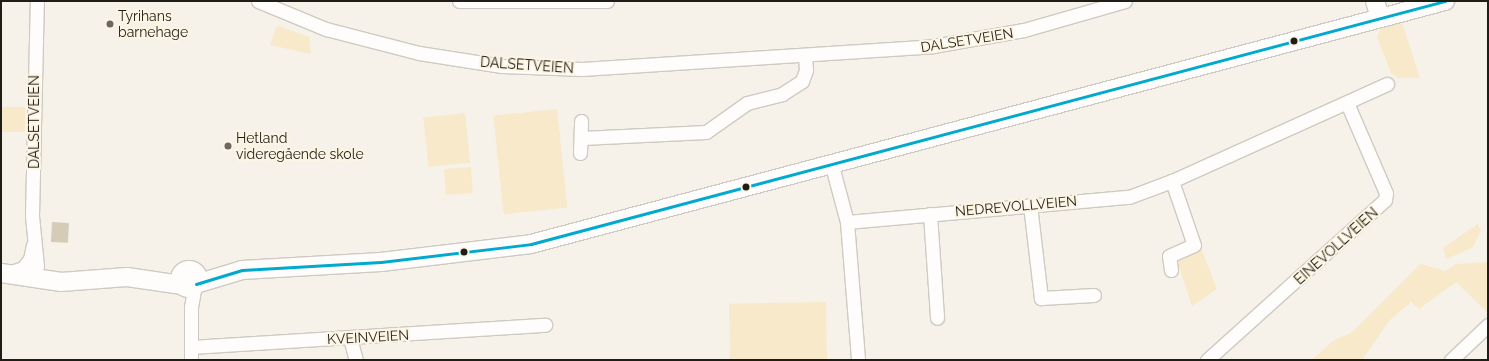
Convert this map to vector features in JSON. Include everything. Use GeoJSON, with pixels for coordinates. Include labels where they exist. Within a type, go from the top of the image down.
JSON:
{"type":"FeatureCollection","features":[{"type":"Feature","properties":{"kind":"main road"},"geometry":{"type":"LineString","coordinates":[[3,277],[61,282],[127,277],[154,270],[189,281],[242,270],[381,262],[531,244],[832,166],[1378,9],[1445,1]]}},
{"type":"Feature","properties":{"kind":"street","name":"DALSETVEIEN"},"geometry":{"type":"LineString","coordinates":[[33,279],[37,266],[34,244],[37,1]]}},
{"type":"Feature","properties":{"kind":"street","name":"DALSETVEIEN"},"geometry":{"type":"LineString","coordinates":[[258,1],[326,29],[419,53],[502,66],[595,69],[805,57],[972,41],[1075,17],[1125,1]]}},
{"type":"Feature","properties":{"kind":"street"},"geometry":{"type":"LineString","coordinates":[[459,1],[607,1]]}},
{"type":"Feature","properties":{"kind":"street"},"geometry":{"type":"LineString","coordinates":[[582,138],[706,132],[747,103],[782,94],[802,81],[806,70],[805,57]]}},
{"type":"Feature","properties":{"kind":"street","name":"NEDREVOLLVEIEN"},"geometry":{"type":"LineString","coordinates":[[847,222],[1129,197],[1172,181],[1387,84]]}},
{"type":"Feature","properties":{"kind":"street","name":"EINEVOLLVEIEN"},"geometry":{"type":"LineString","coordinates":[[1207,360],[1385,200],[1386,193],[1347,103]]}},
{"type":"Feature","properties":{"kind":"street"},"geometry":{"type":"LineString","coordinates":[[580,153],[582,138],[581,121]]}},
{"type":"Feature","properties":{"kind":"street"},"geometry":{"type":"LineString","coordinates":[[832,166],[847,222],[858,360]]}},
{"type":"Feature","properties":{"kind":"street"},"geometry":{"type":"LineString","coordinates":[[1171,270],[1169,256],[1194,245],[1172,181]]}},
{"type":"Feature","properties":{"kind":"street"},"geometry":{"type":"LineString","coordinates":[[1030,205],[1041,298],[1094,295]]}},
{"type":"Feature","properties":{"kind":"street"},"geometry":{"type":"LineString","coordinates":[[930,214],[937,318]]}},
{"type":"Feature","properties":{"kind":"street","name":"DALSETVEIEN"},"geometry":{"type":"LineString","coordinates":[[3,277],[23,268],[30,259],[34,244]]}},
{"type":"Feature","properties":{"kind":"street"},"geometry":{"type":"LineString","coordinates":[[189,281],[191,307],[191,354]]}},
{"type":"Feature","properties":{"kind":"street","name":"KVEINVEIEN"},"geometry":{"type":"LineString","coordinates":[[191,354],[350,338],[545,325]]}},
{"type":"Feature","properties":{"kind":"street"},"geometry":{"type":"LineString","coordinates":[[1451,360],[1488,325]]}},
{"type":"Feature","properties":{"kind":"street"},"geometry":{"type":"LineString","coordinates":[[350,338],[356,360]]}},
{"type":"Feature","properties":{"kind":"shaded area"},"geometry":{"type":"Polygon","coordinates":[[[1401,20],[1420,78],[1398,78],[1391,73],[1377,37],[1383,24],[1401,20]]]}},
{"type":"Feature","properties":{"kind":"shaded area"},"geometry":{"type":"Polygon","coordinates":[[[279,26],[309,37],[311,54],[270,45],[276,27],[279,26]]]}},
{"type":"Feature","properties":{"kind":"shaded area"},"geometry":{"type":"Polygon","coordinates":[[[1,107],[25,107],[25,132],[1,132],[1,107]]]}},
{"type":"Feature","properties":{"kind":"shaded area"},"geometry":{"type":"Polygon","coordinates":[[[557,109],[567,207],[504,214],[493,116],[557,109]]]}},
{"type":"Feature","properties":{"kind":"shaded area"},"geometry":{"type":"Polygon","coordinates":[[[465,113],[470,163],[428,167],[423,117],[465,113]]]}},
{"type":"Feature","properties":{"kind":"shaded area"},"geometry":{"type":"Polygon","coordinates":[[[471,167],[473,193],[446,195],[444,169],[471,167]]]}},
{"type":"Feature","properties":{"kind":"shaded area"},"geometry":{"type":"Polygon","coordinates":[[[1478,224],[1481,230],[1473,247],[1447,259],[1443,248],[1478,224]]]}},
{"type":"Feature","properties":{"kind":"shaded area"},"geometry":{"type":"Polygon","coordinates":[[[1201,248],[1217,289],[1192,306],[1176,258],[1201,248]]]}},
{"type":"Feature","properties":{"kind":"shaded area"},"geometry":{"type":"Polygon","coordinates":[[[1488,262],[1488,313],[1456,282],[1419,309],[1411,302],[1390,320],[1362,360],[1312,360],[1334,340],[1351,333],[1420,264],[1445,271],[1456,264],[1488,262]]]}},
{"type":"Feature","properties":{"kind":"shaded area"},"geometry":{"type":"Polygon","coordinates":[[[826,302],[827,360],[730,360],[729,304],[826,302]]]}},
{"type":"Feature","properties":{"kind":"building"},"geometry":{"type":"Polygon","coordinates":[[[52,222],[69,223],[68,243],[51,242],[52,222]]]}},
{"type":"Feature","properties":{"kind":"transit line"},"geometry":{"type":"LineString","coordinates":[[196,284],[242,270],[381,262],[531,244],[1445,1]]}},
{"type":"Feature","properties":{"kind":"place","name":"Tyrihans barnehage"},"geometry":{"type":"Point","coordinates":[110,24]}},
{"type":"Feature","properties":{"kind":"place","name":"Hetland videregående skole"},"geometry":{"type":"Point","coordinates":[228,146]}}]}
